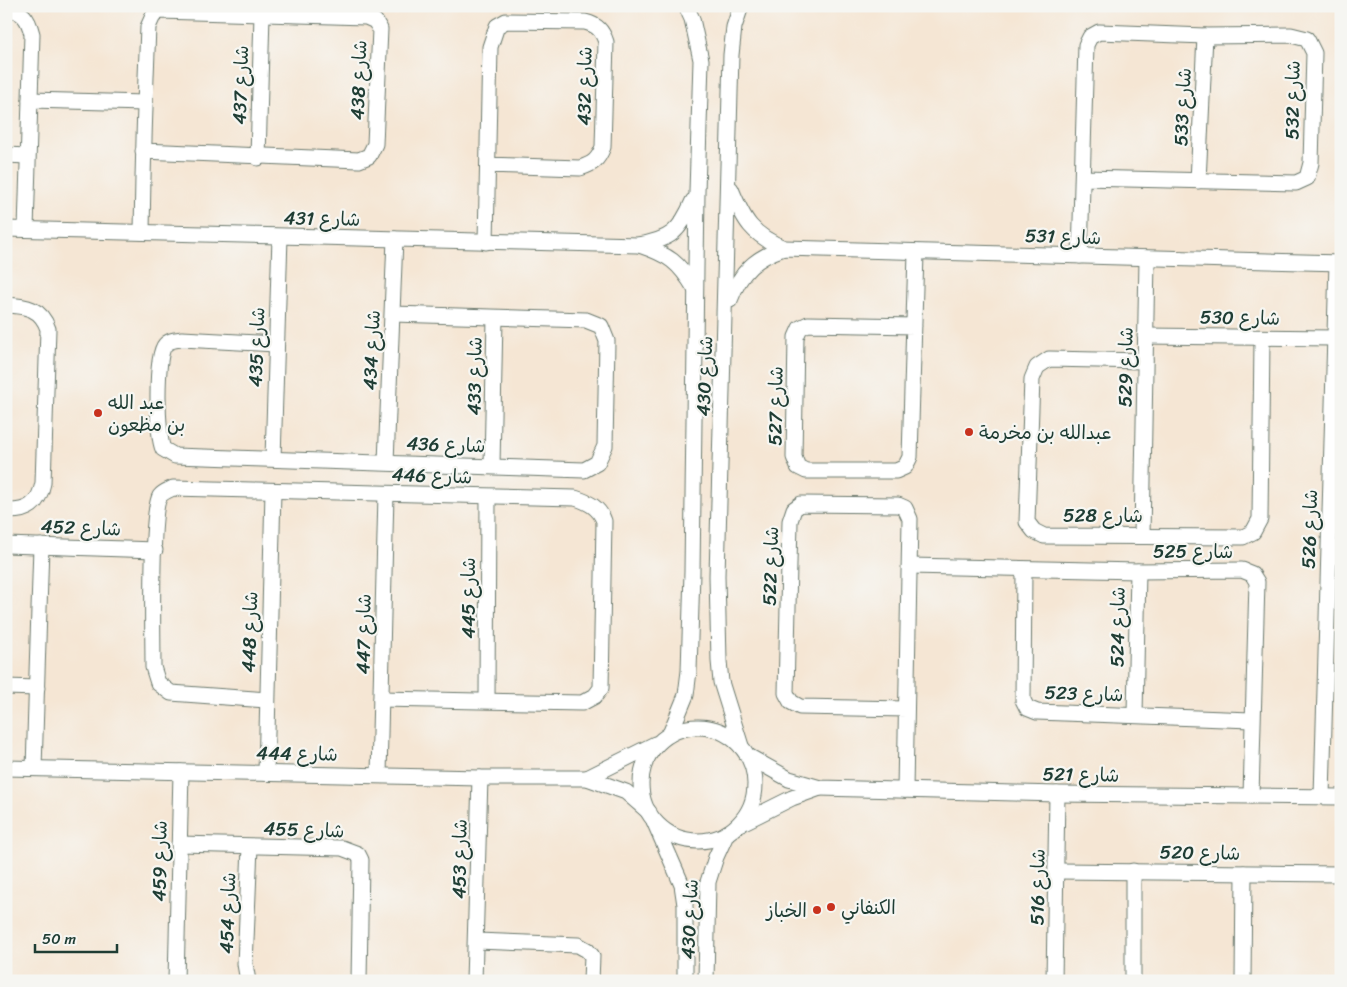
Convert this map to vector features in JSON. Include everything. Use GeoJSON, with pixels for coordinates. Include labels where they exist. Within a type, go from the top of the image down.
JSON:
{"type":"FeatureCollection","features":[{"type":"Feature","properties":{"kind":"street","name":"شارع 430"},"geometry":{"type":"LineString","coordinates":[[665,738],[686,695],[689,671],[701,60],[694,26],[686,6]]}},
{"type":"Feature","properties":{"kind":"street","name":"شارع 430"},"geometry":{"type":"LineString","coordinates":[[741,6],[732,40],[726,310],[717,576],[719,661],[722,682],[745,751]]}},
{"type":"Feature","properties":{"kind":"street"},"geometry":{"type":"LineString","coordinates":[[6,8],[16,10],[29,21],[32,34],[26,229]]}},
{"type":"Feature","properties":{"kind":"street","name":"شارع 438"},"geometry":{"type":"LineString","coordinates":[[142,232],[143,151],[148,27],[153,16],[160,11],[366,17],[375,21],[380,29],[375,144],[368,156],[359,160],[258,158],[143,151]]}},
{"type":"Feature","properties":{"kind":"street","name":"شارع 437"},"geometry":{"type":"LineString","coordinates":[[258,158],[262,14]]}},
{"type":"Feature","properties":{"kind":"street","name":"شارع 432"},"geometry":{"type":"LineString","coordinates":[[486,242],[490,47],[497,26],[506,21],[585,22],[594,24],[602,32],[606,42],[603,147],[598,158],[591,165],[580,168],[488,165]]}},
{"type":"Feature","properties":{"kind":"street","name":"شارع 532"},"geometry":{"type":"LineString","coordinates":[[1080,256],[1086,45],[1090,37],[1099,32],[1205,36],[1291,35],[1307,39],[1314,53],[1311,163],[1307,178],[1296,183],[1083,178]]}},
{"type":"Feature","properties":{"kind":"street","name":"شارع 533"},"geometry":{"type":"LineString","coordinates":[[1198,180],[1205,36]]}},
{"type":"Feature","properties":{"kind":"street"},"geometry":{"type":"LineString","coordinates":[[30,100],[145,103]]}},
{"type":"Feature","properties":{"kind":"street"},"geometry":{"type":"LineString","coordinates":[[6,155],[27,156]]}},
{"type":"Feature","properties":{"kind":"street","name":"شارع 531"},"geometry":{"type":"LineString","coordinates":[[729,185],[749,226],[770,242],[784,248]]}},
{"type":"Feature","properties":{"kind":"street","name":"شارع 431"},"geometry":{"type":"LineString","coordinates":[[6,229],[638,245],[663,239],[674,233],[685,221],[697,192]]}},
{"type":"Feature","properties":{"kind":"street","name":"شارع 435"},"geometry":{"type":"LineString","coordinates":[[273,458],[280,237]]}},
{"type":"Feature","properties":{"kind":"street","name":"شارع 434"},"geometry":{"type":"LineString","coordinates":[[386,462],[395,239]]}},
{"type":"Feature","properties":{"kind":"street","name":"شارع 431"},"geometry":{"type":"LineString","coordinates":[[638,245],[668,255],[684,271],[695,290]]}},
{"type":"Feature","properties":{"kind":"street","name":"شارع 531"},"geometry":{"type":"LineString","coordinates":[[726,310],[737,283],[754,262],[766,254],[784,248],[1339,263]]}},
{"type":"Feature","properties":{"kind":"street","name":"شارع 527"},"geometry":{"type":"LineString","coordinates":[[914,326],[808,324],[800,328],[796,337],[794,457],[798,467],[806,470],[896,471],[905,467],[910,456],[914,326],[916,253]]}},
{"type":"Feature","properties":{"kind":"street","name":"شارع 529"},"geometry":{"type":"LineString","coordinates":[[1142,535],[1147,259]]}},
{"type":"Feature","properties":{"kind":"street","name":"شارع 526"},"geometry":{"type":"LineString","coordinates":[[1322,796],[1334,338],[1339,263]]}},
{"type":"Feature","properties":{"kind":"street"},"geometry":{"type":"LineString","coordinates":[[6,305],[29,307],[35,310],[40,314],[48,329],[42,488],[32,507],[18,511],[6,511]]}},
{"type":"Feature","properties":{"kind":"street","name":"شارع 436"},"geometry":{"type":"LineString","coordinates":[[276,344],[171,340],[163,346],[159,366],[160,437],[163,449],[175,456],[492,465],[584,470],[597,462],[605,446],[607,341],[601,326],[586,320],[393,314]]}},
{"type":"Feature","properties":{"kind":"street","name":"شارع 433"},"geometry":{"type":"LineString","coordinates":[[492,465],[494,318]]}},
{"type":"Feature","properties":{"kind":"street","name":"شارع 530"},"geometry":{"type":"LineString","coordinates":[[1145,336],[1334,338]]}},
{"type":"Feature","properties":{"kind":"street","name":"شارع 528"},"geometry":{"type":"LineString","coordinates":[[1145,361],[1048,360],[1037,367],[1032,379],[1027,522],[1034,531],[1044,536],[1243,537],[1253,532],[1260,519],[1262,338]]}},
{"type":"Feature","properties":{"kind":"street","name":"شارع 446"},"geometry":{"type":"LineString","coordinates":[[267,700],[172,693],[158,683],[153,667],[156,508],[160,496],[173,488],[575,498],[588,502],[596,508],[604,521],[601,688],[595,696],[582,703],[381,699]]}},
{"type":"Feature","properties":{"kind":"street","name":"شارع 448"},"geometry":{"type":"LineString","coordinates":[[266,773],[273,491]]}},
{"type":"Feature","properties":{"kind":"street","name":"شارع 447"},"geometry":{"type":"LineString","coordinates":[[380,774],[386,494]]}},
{"type":"Feature","properties":{"kind":"street","name":"شارع 445"},"geometry":{"type":"LineString","coordinates":[[487,700],[488,497]]}},
{"type":"Feature","properties":{"kind":"street","name":"شارع 522"},"geometry":{"type":"LineString","coordinates":[[905,790],[910,519],[905,508],[898,505],[801,504],[794,509],[790,521],[786,693],[791,702],[800,707],[906,708]]}},
{"type":"Feature","properties":{"kind":"street","name":"شارع 452"},"geometry":{"type":"LineString","coordinates":[[6,545],[154,550]]}},
{"type":"Feature","properties":{"kind":"street"},"geometry":{"type":"LineString","coordinates":[[34,768],[41,546]]}},
{"type":"Feature","properties":{"kind":"street","name":"شارع 525"},"geometry":{"type":"LineString","coordinates":[[910,566],[1138,571],[1242,570],[1252,574],[1257,582],[1251,720],[1251,796]]}},
{"type":"Feature","properties":{"kind":"street","name":"شارع 523"},"geometry":{"type":"LineString","coordinates":[[1024,569],[1022,700],[1027,708],[1037,712],[1135,714],[1251,720]]}},
{"type":"Feature","properties":{"kind":"street","name":"شارع 524"},"geometry":{"type":"LineString","coordinates":[[1135,714],[1138,571]]}},
{"type":"Feature","properties":{"kind":"street"},"geometry":{"type":"LineString","coordinates":[[6,687],[37,688]]}},
{"type":"Feature","properties":{"kind":"street"},"geometry":{"type":"LineString","coordinates":[[691,727],[713,728],[724,732],[745,751],[753,767],[755,792],[749,810],[732,829],[710,840],[681,838],[664,829],[650,814],[641,788],[642,775],[651,751],[665,738],[691,727]]}},
{"type":"Feature","properties":{"kind":"street","name":"شارع 444"},"geometry":{"type":"LineString","coordinates":[[587,778],[665,738]]}},
{"type":"Feature","properties":{"kind":"street","name":"شارع 521"},"geometry":{"type":"LineString","coordinates":[[745,751],[789,779],[820,788],[1057,794],[1341,797]]}},
{"type":"Feature","properties":{"kind":"street","name":"شارع 444"},"geometry":{"type":"LineString","coordinates":[[6,768],[380,774],[480,778],[587,778],[626,792],[650,814]]}},
{"type":"Feature","properties":{"kind":"street","name":"شارع 459"},"geometry":{"type":"LineString","coordinates":[[176,981],[181,772]]}},
{"type":"Feature","properties":{"kind":"street","name":"شارع 453"},"geometry":{"type":"LineString","coordinates":[[474,981],[477,941],[480,778]]}},
{"type":"Feature","properties":{"kind":"street","name":"شارع 521"},"geometry":{"type":"LineString","coordinates":[[732,829],[792,798],[820,788]]}},
{"type":"Feature","properties":{"kind":"street","name":"شارع 516"},"geometry":{"type":"LineString","coordinates":[[1054,981],[1058,870],[1057,794]]}},
{"type":"Feature","properties":{"kind":"street","name":"شارع 430"},"geometry":{"type":"LineString","coordinates":[[650,814],[682,885],[685,905],[684,981]]}},
{"type":"Feature","properties":{"kind":"street","name":"شارع 430"},"geometry":{"type":"LineString","coordinates":[[706,981],[708,882],[716,857],[732,829]]}},
{"type":"Feature","properties":{"kind":"street","name":"شارع 455"},"geometry":{"type":"LineString","coordinates":[[179,844],[342,848],[358,854],[361,860],[359,981]]}},
{"type":"Feature","properties":{"kind":"street","name":"شارع 454"},"geometry":{"type":"LineString","coordinates":[[248,981],[245,964],[250,847]]}},
{"type":"Feature","properties":{"kind":"street","name":"شارع 520"},"geometry":{"type":"LineString","coordinates":[[1058,870],[1341,874]]}},
{"type":"Feature","properties":{"kind":"street"},"geometry":{"type":"LineString","coordinates":[[1133,871],[1133,981]]}},
{"type":"Feature","properties":{"kind":"street"},"geometry":{"type":"LineString","coordinates":[[1243,981],[1244,873]]}},
{"type":"Feature","properties":{"kind":"street"},"geometry":{"type":"LineString","coordinates":[[477,941],[578,946],[587,950],[592,956],[591,981]]}},
{"type":"Feature","properties":{"kind":"place","name":"عبد الله بن مظعون"},"geometry":{"type":"Point","coordinates":[98,413]}},
{"type":"Feature","properties":{"kind":"place","name":"عبدالله بن مخرمة"},"geometry":{"type":"Point","coordinates":[969,432]}},
{"type":"Feature","properties":{"kind":"place","name":"الكنفاني"},"geometry":{"type":"Point","coordinates":[831,907]}},
{"type":"Feature","properties":{"kind":"place","name":"الخباز"},"geometry":{"type":"Point","coordinates":[817,910]}}]}
